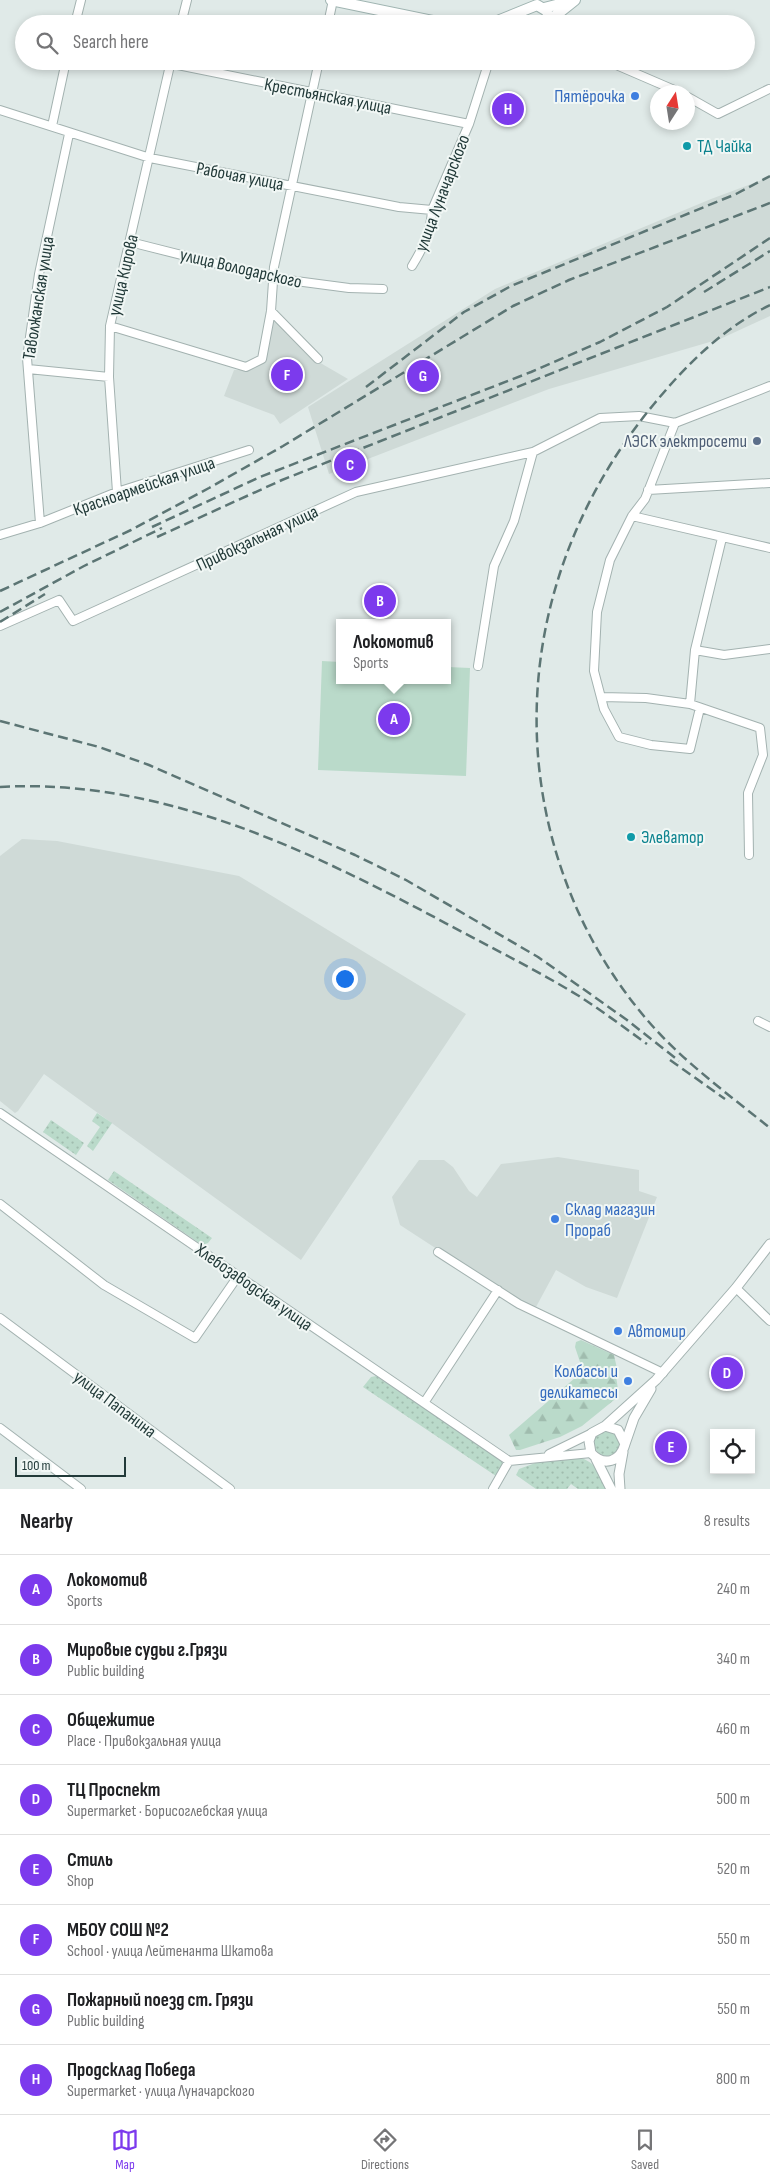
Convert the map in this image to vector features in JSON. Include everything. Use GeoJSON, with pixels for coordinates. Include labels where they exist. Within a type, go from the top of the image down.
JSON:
{"type":"FeatureCollection","features":[{"type":"Feature","properties":{"kind":"main road"},"geometry":{"type":"LineString","coordinates":[[333,0],[404,15]]}},
{"type":"Feature","properties":{"kind":"main road"},"geometry":{"type":"LineString","coordinates":[[509,15],[525,7],[575,0]]}},
{"type":"Feature","properties":{"kind":"main road"},"geometry":{"type":"LineString","coordinates":[[558,15],[575,0]]}},
{"type":"Feature","properties":{"kind":"street"},"geometry":{"type":"LineString","coordinates":[[77,15],[81,0]]}},
{"type":"Feature","properties":{"kind":"street"},"geometry":{"type":"LineString","coordinates":[[183,15],[187,0]]}},
{"type":"Feature","properties":{"kind":"street"},"geometry":{"type":"LineString","coordinates":[[330,15],[333,0]]}},
{"type":"Feature","properties":{"kind":"street"},"geometry":{"type":"LineString","coordinates":[[52,126],[64,70]]}},
{"type":"Feature","properties":{"kind":"street","name":"улица Кирова"},"geometry":{"type":"LineString","coordinates":[[117,492],[109,377],[110,326],[169,70]]}},
{"type":"Feature","properties":{"kind":"street","name":"Крестьянская улица"},"geometry":{"type":"LineString","coordinates":[[207,70],[469,124]]}},
{"type":"Feature","properties":{"kind":"street"},"geometry":{"type":"LineString","coordinates":[[110,326],[246,367],[262,358],[271,311],[272,278],[317,70]]}},
{"type":"Feature","properties":{"kind":"street","name":"улица Луначарского"},"geometry":{"type":"LineString","coordinates":[[412,266],[423,248],[431,225],[432,210],[469,124],[486,70]]}},
{"type":"Feature","properties":{"kind":"street"},"geometry":{"type":"LineString","coordinates":[[628,70],[663,85]]}},
{"type":"Feature","properties":{"kind":"street"},"geometry":{"type":"LineString","coordinates":[[695,101],[718,114],[769,90]]}},
{"type":"Feature","properties":{"kind":"street","name":"Рабочая улица"},"geometry":{"type":"LineString","coordinates":[[0,110],[52,126],[69,134],[150,158],[399,207],[432,210]]}},
{"type":"Feature","properties":{"kind":"street","name":"Таволжанская улица"},"geometry":{"type":"LineString","coordinates":[[40,524],[27,358],[40,274],[69,134]]}},
{"type":"Feature","properties":{"kind":"street","name":"улица Володарского"},"geometry":{"type":"LineString","coordinates":[[130,242],[272,278],[349,288],[383,288]]}},
{"type":"Feature","properties":{"kind":"street"},"geometry":{"type":"LineString","coordinates":[[271,311],[318,359]]}},
{"type":"Feature","properties":{"kind":"street"},"geometry":{"type":"LineString","coordinates":[[28,369],[109,377]]}},
{"type":"Feature","properties":{"kind":"street"},"geometry":{"type":"LineString","coordinates":[[700,708],[690,749],[651,745],[619,737],[604,709],[594,671],[597,612],[610,560],[632,516],[645,499],[675,424],[770,386]]}},
{"type":"Feature","properties":{"kind":"street","name":"Привокзальная улица"},"geometry":{"type":"LineString","coordinates":[[0,626],[59,600],[73,621],[356,492],[533,452],[600,418],[639,416],[675,424]]}},
{"type":"Feature","properties":{"kind":"street","name":"Красноармейская улица"},"geometry":{"type":"LineString","coordinates":[[0,535],[40,524],[117,492],[249,450]]}},
{"type":"Feature","properties":{"kind":"street"},"geometry":{"type":"LineString","coordinates":[[478,666],[494,566],[514,521],[533,452]]}},
{"type":"Feature","properties":{"kind":"street"},"geometry":{"type":"LineString","coordinates":[[648,490],[770,483]]}},
{"type":"Feature","properties":{"kind":"street"},"geometry":{"type":"LineString","coordinates":[[632,516],[770,548]]}},
{"type":"Feature","properties":{"kind":"street"},"geometry":{"type":"LineString","coordinates":[[690,704],[695,650],[722,538]]}},
{"type":"Feature","properties":{"kind":"street"},"geometry":{"type":"LineString","coordinates":[[695,650],[724,656],[770,649]]}},
{"type":"Feature","properties":{"kind":"street"},"geometry":{"type":"LineString","coordinates":[[601,697],[646,698],[690,704],[760,728],[763,754],[748,793],[749,855]]}},
{"type":"Feature","properties":{"kind":"street"},"geometry":{"type":"LineString","coordinates":[[758,1021],[770,1028]]}},
{"type":"Feature","properties":{"kind":"street","name":"Хлебозаводская улица"},"geometry":{"type":"LineString","coordinates":[[0,1113],[155,1217],[509,1461]]}},
{"type":"Feature","properties":{"kind":"street"},"geometry":{"type":"LineString","coordinates":[[0,1204],[104,1285],[195,1338],[238,1276]]}},
{"type":"Feature","properties":{"kind":"street"},"geometry":{"type":"LineString","coordinates":[[620,1489],[619,1474],[624,1448],[634,1418],[660,1377],[736,1288],[770,1244]]}},
{"type":"Feature","properties":{"kind":"street"},"geometry":{"type":"LineString","coordinates":[[438,1252],[523,1306],[660,1377]]}},
{"type":"Feature","properties":{"kind":"street"},"geometry":{"type":"LineString","coordinates":[[736,1288],[770,1321]]}},
{"type":"Feature","properties":{"kind":"street"},"geometry":{"type":"LineString","coordinates":[[424,1403],[498,1290]]}},
{"type":"Feature","properties":{"kind":"street","name":"улица Папанина"},"geometry":{"type":"LineString","coordinates":[[0,1318],[230,1489]]}},
{"type":"Feature","properties":{"kind":"street"},"geometry":{"type":"LineString","coordinates":[[542,1456],[604,1426],[660,1377]]}},
{"type":"Feature","properties":{"kind":"street"},"geometry":{"type":"LineString","coordinates":[[604,1426],[618,1430],[624,1448]]}},
{"type":"Feature","properties":{"kind":"street"},"geometry":{"type":"LineString","coordinates":[[0,1428],[81,1489]]}},
{"type":"Feature","properties":{"kind":"street"},"geometry":{"type":"LineString","coordinates":[[592,1433],[589,1441],[594,1456],[611,1489]]}},
{"type":"Feature","properties":{"kind":"street"},"geometry":{"type":"LineString","coordinates":[[494,1489],[509,1461],[542,1456],[594,1456],[603,1462],[612,1461],[624,1448]]}},
{"type":"Feature","properties":{"kind":"shaded area"},"geometry":{"type":"Polygon","coordinates":[[[770,177],[770,316],[720,339],[549,389],[329,474],[308,407],[495,289],[711,199],[770,177]]]}},
{"type":"Feature","properties":{"kind":"shaded area"},"geometry":{"type":"Polygon","coordinates":[[[273,318],[317,361],[348,379],[280,424],[274,415],[224,396],[234,370],[244,370],[265,360],[273,318]]]}},
{"type":"Feature","properties":{"kind":"shaded area"},"geometry":{"type":"Polygon","coordinates":[[[22,839],[57,841],[239,876],[466,1014],[301,1260],[44,1074],[15,1113],[0,1101],[0,856],[22,839]]]}},
{"type":"Feature","properties":{"kind":"shaded area","name":"Склад магазин Прораб"},"geometry":{"type":"Polygon","coordinates":[[[558,1157],[639,1170],[639,1191],[657,1197],[617,1298],[586,1287],[556,1270],[536,1307],[503,1292],[400,1225],[392,1197],[419,1160],[444,1160],[453,1167],[469,1191],[477,1197],[501,1164],[558,1157]]]}},
{"type":"Feature","properties":{"kind":"green space"},"geometry":{"type":"Polygon","coordinates":[[[322,661],[336,662],[336,684],[451,684],[451,667],[470,668],[466,776],[318,770],[322,661]]]}},
{"type":"Feature","properties":{"kind":"green space"},"geometry":{"type":"Polygon","coordinates":[[[97,1113],[112,1123],[93,1151],[87,1146],[100,1127],[92,1121],[97,1113]]]}},
{"type":"Feature","properties":{"kind":"green space"},"geometry":{"type":"Polygon","coordinates":[[[51,1120],[84,1143],[76,1155],[43,1132],[51,1120]]]}},
{"type":"Feature","properties":{"kind":"green space"},"geometry":{"type":"Polygon","coordinates":[[[114,1171],[212,1238],[208,1243],[202,1245],[108,1180],[114,1171]]]}},
{"type":"Feature","properties":{"kind":"green space"},"geometry":{"type":"Polygon","coordinates":[[[581,1340],[614,1355],[618,1373],[616,1376],[619,1396],[582,1426],[560,1437],[516,1450],[509,1435],[583,1371],[575,1347],[576,1342],[581,1340]]]}},
{"type":"Feature","properties":{"kind":"green space"},"geometry":{"type":"Polygon","coordinates":[[[376,1376],[502,1460],[502,1467],[496,1476],[363,1387],[371,1377],[376,1376]]]}},
{"type":"Feature","properties":{"kind":"green space"},"geometry":{"type":"Polygon","coordinates":[[[607,1430],[616,1434],[620,1443],[616,1452],[607,1456],[598,1452],[594,1443],[598,1434],[607,1430]]]}},
{"type":"Feature","properties":{"kind":"green space"},"geometry":{"type":"Polygon","coordinates":[[[574,1456],[587,1460],[592,1464],[603,1477],[609,1489],[578,1489],[571,1484],[567,1489],[536,1489],[516,1475],[519,1469],[538,1462],[574,1456]]]}},
{"type":"Feature","properties":{"kind":"railway"},"geometry":{"type":"LineString","coordinates":[[366,387],[464,312],[511,286],[736,194],[770,176]]}},
{"type":"Feature","properties":{"kind":"railway"},"geometry":{"type":"LineString","coordinates":[[0,591],[131,530],[209,488],[283,446],[513,306],[569,280],[770,203]]}},
{"type":"Feature","properties":{"kind":"railway"},"geometry":{"type":"LineString","coordinates":[[152,527],[260,477],[531,372],[600,342],[667,307],[770,238]]}},
{"type":"Feature","properties":{"kind":"railway"},"geometry":{"type":"LineString","coordinates":[[704,292],[770,251]]}},
{"type":"Feature","properties":{"kind":"railway"},"geometry":{"type":"LineString","coordinates":[[157,537],[282,480],[770,287]]}},
{"type":"Feature","properties":{"kind":"railway"},"geometry":{"type":"LineString","coordinates":[[770,305],[721,336],[693,361],[654,404],[613,461],[580,522],[556,586],[542,652],[537,719],[542,787],[557,854],[582,920],[601,956],[637,1007],[664,1038],[700,1072],[770,1128]]}},
{"type":"Feature","properties":{"kind":"railway"},"geometry":{"type":"LineString","coordinates":[[0,612],[84,566],[162,528]]}},
{"type":"Feature","properties":{"kind":"railway"},"geometry":{"type":"LineString","coordinates":[[0,622],[45,594]]}},
{"type":"Feature","properties":{"kind":"railway"},"geometry":{"type":"LineString","coordinates":[[0,721],[99,747],[149,765],[355,855],[406,880],[538,957],[627,1020],[679,1061]]}},
{"type":"Feature","properties":{"kind":"railway"},"geometry":{"type":"LineString","coordinates":[[0,787],[58,787],[116,794],[172,806],[227,822],[281,843],[385,892],[526,966],[579,996],[647,1044]]}},
{"type":"Feature","properties":{"kind":"railway"},"geometry":{"type":"LineString","coordinates":[[670,1060],[725,1099]]}},
{"type":"Feature","properties":{"kind":"place","name":"Пятёрочка"},"geometry":{"type":"Point","coordinates":[635,96]}},
{"type":"Feature","properties":{"kind":"place","name":"Продсклад Победа"},"geometry":{"type":"Point","coordinates":[508,109]}},
{"type":"Feature","properties":{"kind":"place","name":"ТД Чайка"},"geometry":{"type":"Point","coordinates":[687,146]}},
{"type":"Feature","properties":{"kind":"place","name":"МБОУ СОШ №2"},"geometry":{"type":"Point","coordinates":[287,375]}},
{"type":"Feature","properties":{"kind":"place","name":"Пожарный поезд ст. Грязи"},"geometry":{"type":"Point","coordinates":[423,376]}},
{"type":"Feature","properties":{"kind":"place","name":"ЛЭСК электросети"},"geometry":{"type":"Point","coordinates":[757,441]}},
{"type":"Feature","properties":{"kind":"place","name":"Общежитие"},"geometry":{"type":"Point","coordinates":[350,465]}},
{"type":"Feature","properties":{"kind":"place","name":"Мировые судьи г.Грязи"},"geometry":{"type":"Point","coordinates":[380,601]}},
{"type":"Feature","properties":{"kind":"place","name":"Локомотив"},"geometry":{"type":"Point","coordinates":[394,719]}},
{"type":"Feature","properties":{"kind":"place","name":"Элеватор"},"geometry":{"type":"Point","coordinates":[631,837]}},
{"type":"Feature","properties":{"kind":"place","name":"Склад магазин Прораб"},"geometry":{"type":"Point","coordinates":[555,1219]}},
{"type":"Feature","properties":{"kind":"place","name":"Автомир"},"geometry":{"type":"Point","coordinates":[618,1331]}},
{"type":"Feature","properties":{"kind":"place","name":"ТЦ Проспект"},"geometry":{"type":"Point","coordinates":[727,1373]}},
{"type":"Feature","properties":{"kind":"place","name":"Колбасы и деликатесы"},"geometry":{"type":"Point","coordinates":[628,1381]}},
{"type":"Feature","properties":{"kind":"place","name":"Стиль"},"geometry":{"type":"Point","coordinates":[671,1447]}}]}
